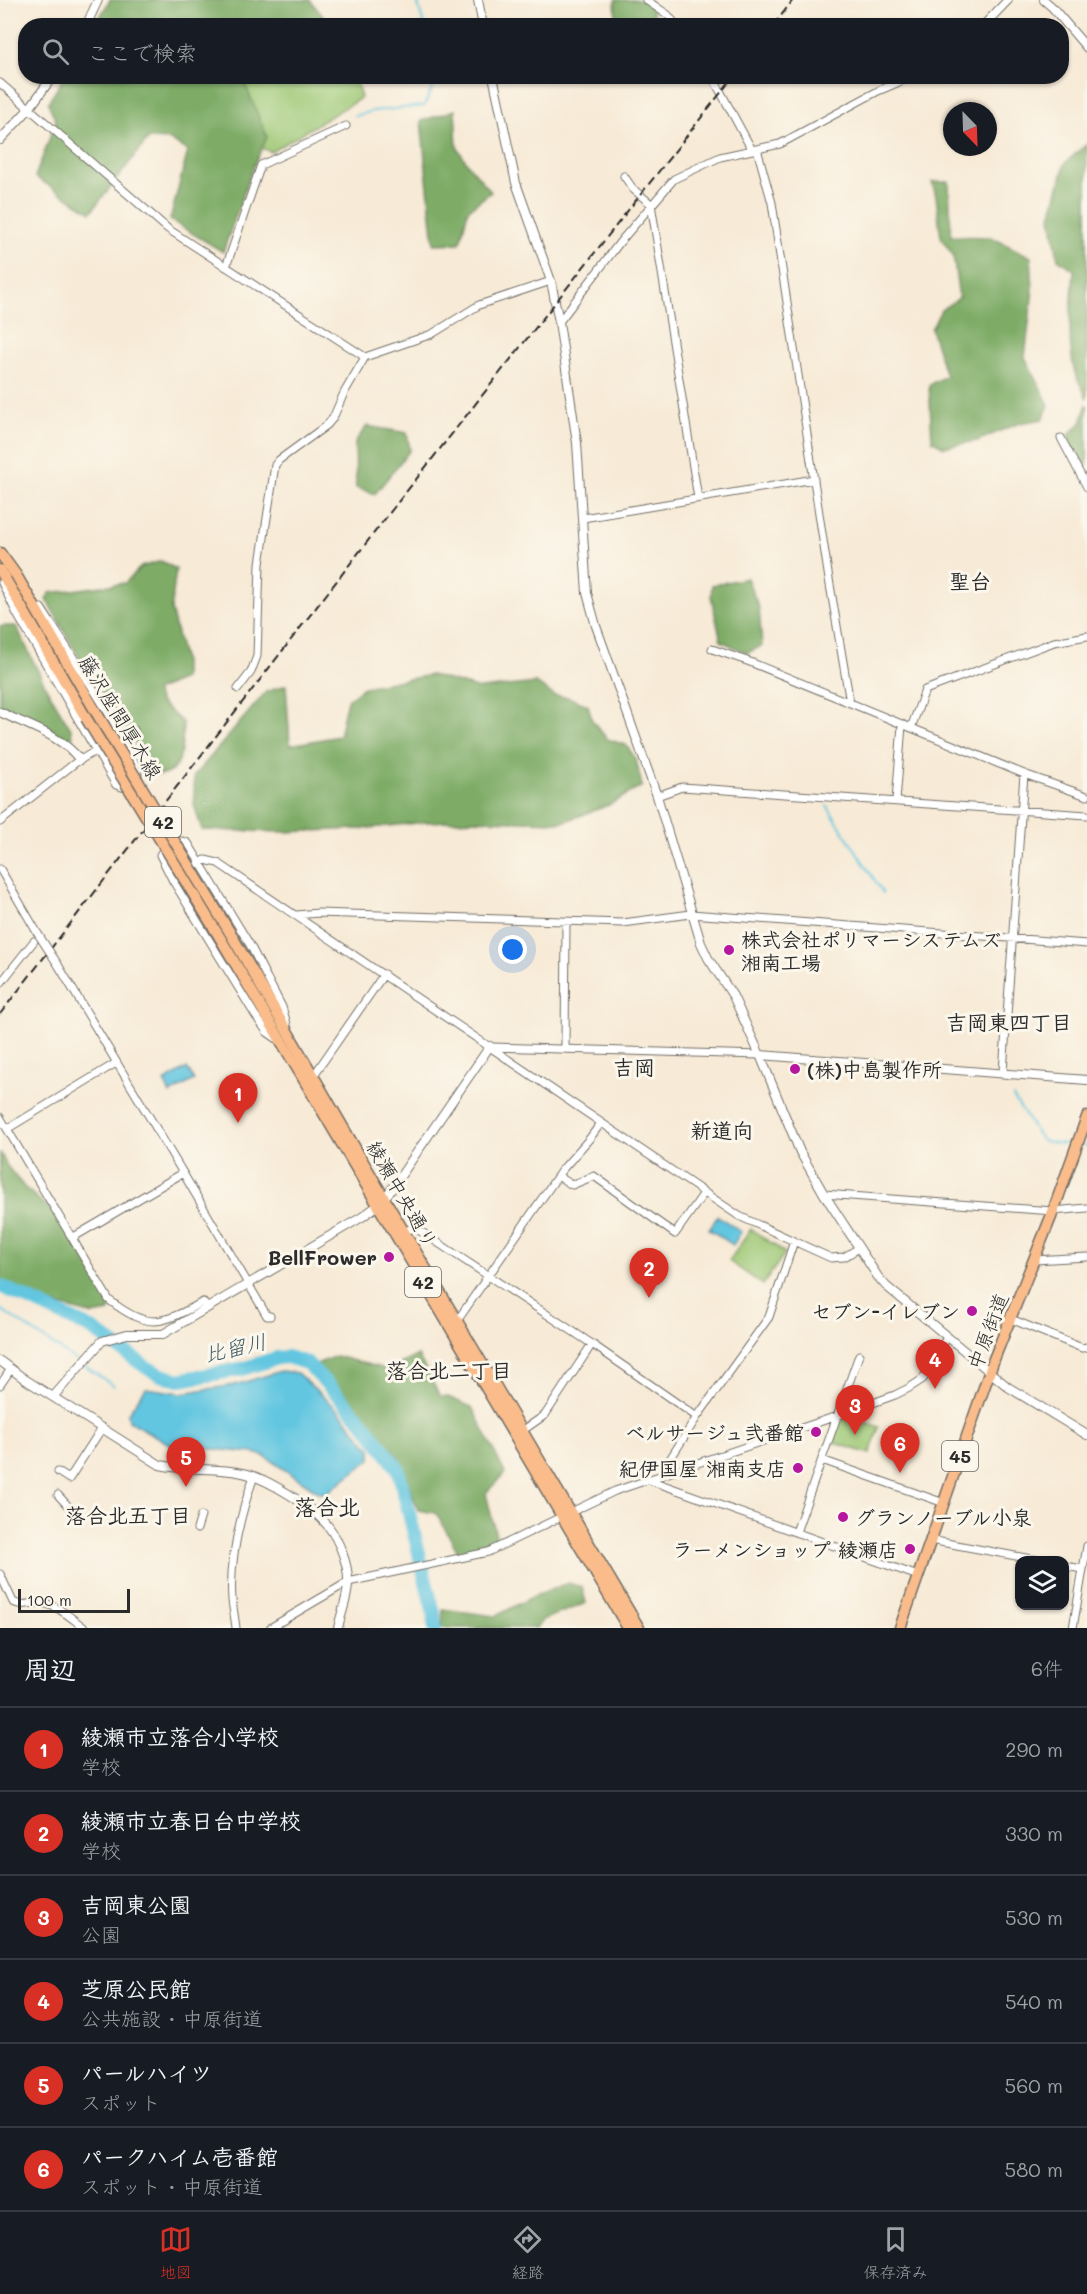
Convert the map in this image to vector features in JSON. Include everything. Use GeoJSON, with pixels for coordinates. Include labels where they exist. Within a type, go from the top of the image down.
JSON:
{"type":"FeatureCollection","features":[{"type":"Feature","properties":{"kind":"main road","name":"藤沢座間厚木線"},"geometry":{"type":"LineString","coordinates":[[0,553],[16,575],[91,715]]}},
{"type":"Feature","properties":{"kind":"main road","name":"藤沢座間厚木線"},"geometry":{"type":"LineString","coordinates":[[0,570],[224,933]]}},
{"type":"Feature","properties":{"kind":"main road","name":"綾瀬中央通り"},"geometry":{"type":"LineString","coordinates":[[224,933],[515,1436],[639,1628]]}},
{"type":"Feature","properties":{"kind":"main road","name":"綾瀬中央通り"},"geometry":{"type":"LineString","coordinates":[[285,1039],[314,1075],[381,1202],[404,1232],[522,1431],[628,1628]]}},
{"type":"Feature","properties":{"kind":"main road","name":"中原街道"},"geometry":{"type":"LineString","coordinates":[[900,1628],[989,1373],[1053,1211],[1087,1117]]}},
{"type":"Feature","properties":{"kind":"street"},"geometry":{"type":"LineString","coordinates":[[90,18],[98,0]]}},
{"type":"Feature","properties":{"kind":"street"},"geometry":{"type":"LineString","coordinates":[[478,0],[481,18]]}},
{"type":"Feature","properties":{"kind":"street"},"geometry":{"type":"LineString","coordinates":[[646,0],[670,18]]}},
{"type":"Feature","properties":{"kind":"street"},"geometry":{"type":"LineString","coordinates":[[991,18],[1008,0]]}},
{"type":"Feature","properties":{"kind":"street"},"geometry":{"type":"LineString","coordinates":[[1044,0],[1061,18]]}},
{"type":"Feature","properties":{"kind":"street"},"geometry":{"type":"LineString","coordinates":[[1069,27],[1087,48]]}},
{"type":"Feature","properties":{"kind":"street"},"geometry":{"type":"LineString","coordinates":[[0,83],[165,227],[364,357]]}},
{"type":"Feature","properties":{"kind":"street"},"geometry":{"type":"LineString","coordinates":[[0,140],[29,109],[47,84]]}},
{"type":"Feature","properties":{"kind":"street"},"geometry":{"type":"LineString","coordinates":[[495,84],[516,183],[551,280],[559,322],[577,443],[587,593],[591,611],[657,796],[691,914],[708,958],[733,996],[760,1054],[800,1152],[824,1194],[886,1286],[989,1373],[1087,1435]]}},
{"type":"Feature","properties":{"kind":"street"},"geometry":{"type":"LineString","coordinates":[[717,84],[755,150],[772,203],[850,703]]}},
{"type":"Feature","properties":{"kind":"street"},"geometry":{"type":"LineString","coordinates":[[559,322],[651,204],[674,179],[720,157],[780,144],[894,84]]}},
{"type":"Feature","properties":{"kind":"street"},"geometry":{"type":"LineString","coordinates":[[226,267],[261,165],[346,126]]}},
{"type":"Feature","properties":{"kind":"street"},"geometry":{"type":"LineString","coordinates":[[624,176],[633,189],[651,204],[698,498]]}},
{"type":"Feature","properties":{"kind":"street"},"geometry":{"type":"LineString","coordinates":[[238,689],[250,672],[257,656],[261,558],[275,465],[333,418],[364,357],[432,334],[479,305],[551,280]]}},
{"type":"Feature","properties":{"kind":"street"},"geometry":{"type":"LineString","coordinates":[[1061,438],[1087,487]]}},
{"type":"Feature","properties":{"kind":"street"},"geometry":{"type":"LineString","coordinates":[[582,518],[814,479]]}},
{"type":"Feature","properties":{"kind":"street"},"geometry":{"type":"LineString","coordinates":[[0,577],[17,615],[95,751],[116,784],[125,788],[132,786],[139,775],[122,735],[58,634],[16,575]]}},
{"type":"Feature","properties":{"kind":"street"},"geometry":{"type":"LineString","coordinates":[[911,728],[925,690],[1054,642],[1087,636]]}},
{"type":"Feature","properties":{"kind":"street"},"geometry":{"type":"LineString","coordinates":[[712,649],[750,662],[1024,774],[1087,796]]}},
{"type":"Feature","properties":{"kind":"street"},"geometry":{"type":"LineString","coordinates":[[0,712],[58,739],[72,749],[80,760]]}},
{"type":"Feature","properties":{"kind":"street"},"geometry":{"type":"LineString","coordinates":[[896,801],[902,725]]}},
{"type":"Feature","properties":{"kind":"street"},"geometry":{"type":"LineString","coordinates":[[0,822],[80,760],[134,730]]}},
{"type":"Feature","properties":{"kind":"street"},"geometry":{"type":"LineString","coordinates":[[1003,1072],[1024,774]]}},
{"type":"Feature","properties":{"kind":"street"},"geometry":{"type":"LineString","coordinates":[[657,796],[682,787],[1087,816]]}},
{"type":"Feature","properties":{"kind":"street"},"geometry":{"type":"LineString","coordinates":[[179,840],[184,841],[188,843],[250,945],[282,1007],[285,1039],[267,1032],[173,881],[161,859],[163,849],[179,840]]}},
{"type":"Feature","properties":{"kind":"street"},"geometry":{"type":"LineString","coordinates":[[173,881],[200,863],[210,860],[218,863],[739,1216],[831,1258],[844,1257],[859,1248]]}},
{"type":"Feature","properties":{"kind":"street"},"geometry":{"type":"LineString","coordinates":[[0,868],[267,1316],[270,1316]]}},
{"type":"Feature","properties":{"kind":"street"},"geometry":{"type":"LineString","coordinates":[[297,915],[318,913],[623,923],[691,914],[1087,944]]}},
{"type":"Feature","properties":{"kind":"street"},"geometry":{"type":"LineString","coordinates":[[565,1049],[566,922]]}},
{"type":"Feature","properties":{"kind":"street"},"geometry":{"type":"LineString","coordinates":[[0,984],[34,941]]}},
{"type":"Feature","properties":{"kind":"street"},"geometry":{"type":"LineString","coordinates":[[314,1075],[384,974]]}},
{"type":"Feature","properties":{"kind":"street"},"geometry":{"type":"LineString","coordinates":[[490,1046],[760,1054],[1087,1080]]}},
{"type":"Feature","properties":{"kind":"street"},"geometry":{"type":"LineString","coordinates":[[53,1397],[102,1341],[112,1336],[127,1334],[163,1334],[362,1216],[381,1202],[490,1046]]}},
{"type":"Feature","properties":{"kind":"street"},"geometry":{"type":"LineString","coordinates":[[7,1129],[116,1063]]}},
{"type":"Feature","properties":{"kind":"street"},"geometry":{"type":"LineString","coordinates":[[0,1117],[107,1297],[127,1313],[145,1321],[167,1321],[203,1302],[207,1308]]}},
{"type":"Feature","properties":{"kind":"street"},"geometry":{"type":"LineString","coordinates":[[456,1321],[558,1176],[601,1123]]}},
{"type":"Feature","properties":{"kind":"street"},"geometry":{"type":"LineString","coordinates":[[72,1238],[183,1173]]}},
{"type":"Feature","properties":{"kind":"street"},"geometry":{"type":"LineString","coordinates":[[558,1176],[572,1185],[594,1176],[675,1234],[704,1193]]}},
{"type":"Feature","properties":{"kind":"street"},"geometry":{"type":"LineString","coordinates":[[824,1194],[1053,1211],[1087,1208]]}},
{"type":"Feature","properties":{"kind":"street"},"geometry":{"type":"LineString","coordinates":[[404,1232],[414,1227],[592,1344],[697,1417]]}},
{"type":"Feature","properties":{"kind":"street"},"geometry":{"type":"LineString","coordinates":[[664,1474],[665,1467],[697,1417],[769,1317],[794,1241]]}},
{"type":"Feature","properties":{"kind":"street"},"geometry":{"type":"LineString","coordinates":[[1034,1260],[1087,1257]]}},
{"type":"Feature","properties":{"kind":"street"},"geometry":{"type":"LineString","coordinates":[[1011,1319],[1082,1348],[1087,1347]]}},
{"type":"Feature","properties":{"kind":"street"},"geometry":{"type":"LineString","coordinates":[[270,1628],[348,1582],[420,1568],[488,1551],[615,1491],[895,1395],[923,1379],[947,1337]]}},
{"type":"Feature","properties":{"kind":"street"},"geometry":{"type":"LineString","coordinates":[[522,1431],[545,1415],[592,1344]]}},
{"type":"Feature","properties":{"kind":"street"},"geometry":{"type":"LineString","coordinates":[[796,1532],[859,1355]]}},
{"type":"Feature","properties":{"kind":"street"},"geometry":{"type":"LineString","coordinates":[[0,1361],[160,1465],[254,1476],[309,1509],[329,1527],[342,1556],[348,1582],[338,1628]]}},
{"type":"Feature","properties":{"kind":"street"},"geometry":{"type":"LineString","coordinates":[[0,1385],[11,1370]]}},
{"type":"Feature","properties":{"kind":"street"},"geometry":{"type":"LineString","coordinates":[[58,1472],[69,1479],[102,1428]]}},
{"type":"Feature","properties":{"kind":"street"},"geometry":{"type":"LineString","coordinates":[[822,1460],[944,1503]]}},
{"type":"Feature","properties":{"kind":"street"},"geometry":{"type":"LineString","coordinates":[[236,1628],[232,1598],[236,1550],[243,1507],[254,1476]]}},
{"type":"Feature","properties":{"kind":"street"},"geometry":{"type":"LineString","coordinates":[[649,1480],[918,1576]]}},
{"type":"Feature","properties":{"kind":"street"},"geometry":{"type":"LineString","coordinates":[[58,1495],[69,1507]]}},
{"type":"Feature","properties":{"kind":"street"},"geometry":{"type":"LineString","coordinates":[[197,1529],[201,1516]]}},
{"type":"Feature","properties":{"kind":"street"},"geometry":{"type":"LineString","coordinates":[[930,1539],[1017,1556]]}},
{"type":"Feature","properties":{"kind":"street"},"geometry":{"type":"LineString","coordinates":[[1073,1628],[1087,1546]]}},
{"type":"Feature","properties":{"kind":"street"},"geometry":{"type":"LineString","coordinates":[[1069,1567],[1083,1569]]}},
{"type":"Feature","properties":{"kind":"street"},"geometry":{"type":"LineString","coordinates":[[0,1574],[13,1602],[23,1606],[35,1602],[51,1605],[85,1628]]}},
{"type":"Feature","properties":{"kind":"green space"},"geometry":{"type":"Polygon","coordinates":[[[110,0],[310,0],[324,18],[99,18],[110,0]]]}},
{"type":"Feature","properties":{"kind":"green space"},"geometry":{"type":"Polygon","coordinates":[[[615,0],[650,0],[654,18],[614,18],[615,0]]]}},
{"type":"Feature","properties":{"kind":"green space"},"geometry":{"type":"Polygon","coordinates":[[[60,84],[245,84],[267,137],[252,170],[223,252],[170,220],[188,151],[170,140],[148,139],[91,212],[35,177],[56,121],[48,103],[60,84]]]}},
{"type":"Feature","properties":{"kind":"green space"},"geometry":{"type":"Polygon","coordinates":[[[235,84],[357,84],[361,98],[271,152],[262,148],[235,84]]]}},
{"type":"Feature","properties":{"kind":"green space"},"geometry":{"type":"Polygon","coordinates":[[[455,110],[457,147],[491,192],[468,210],[460,243],[434,244],[421,121],[455,110]]]}},
{"type":"Feature","properties":{"kind":"green space"},"geometry":{"type":"Polygon","coordinates":[[[1087,144],[1087,399],[1075,373],[1072,360],[1070,322],[1074,270],[1058,259],[1051,217],[1065,163],[1087,144]]]}},
{"type":"Feature","properties":{"kind":"green space"},"geometry":{"type":"Polygon","coordinates":[[[932,182],[949,182],[951,236],[991,237],[1031,257],[1033,289],[1025,357],[1049,405],[1043,419],[1019,423],[977,441],[944,447],[932,440],[929,385],[946,376],[931,329],[941,310],[959,298],[953,255],[941,238],[932,182]]]}},
{"type":"Feature","properties":{"kind":"green space"},"geometry":{"type":"Polygon","coordinates":[[[1087,404],[1087,465],[1072,452],[1069,434],[1081,423],[1087,404]]]}},
{"type":"Feature","properties":{"kind":"green space"},"geometry":{"type":"Polygon","coordinates":[[[367,426],[407,433],[410,450],[375,494],[356,488],[355,442],[367,426]]]}},
{"type":"Feature","properties":{"kind":"green space"},"geometry":{"type":"Polygon","coordinates":[[[161,561],[176,569],[171,609],[184,662],[184,679],[155,691],[160,702],[183,723],[180,757],[177,764],[166,774],[156,775],[80,659],[46,599],[50,593],[125,583],[141,567],[161,561]]]}},
{"type":"Feature","properties":{"kind":"green space"},"geometry":{"type":"Polygon","coordinates":[[[747,578],[759,608],[762,646],[747,653],[721,641],[711,596],[712,585],[747,578]]]}},
{"type":"Feature","properties":{"kind":"green space"},"geometry":{"type":"Polygon","coordinates":[[[0,626],[16,626],[47,689],[71,729],[73,737],[67,738],[0,710],[0,626]]]}},
{"type":"Feature","properties":{"kind":"green space"},"geometry":{"type":"Polygon","coordinates":[[[431,675],[480,689],[536,683],[555,696],[567,697],[588,705],[592,720],[607,739],[626,745],[636,759],[642,786],[609,805],[563,822],[477,820],[284,832],[202,830],[194,805],[194,776],[266,692],[286,685],[290,745],[339,736],[347,700],[364,687],[431,675]]]}},
{"type":"Feature","properties":{"kind":"green space"},"geometry":{"type":"Polygon","coordinates":[[[0,1152],[7,1166],[24,1187],[58,1216],[113,1304],[109,1312],[93,1315],[39,1300],[0,1280],[0,1152]]]}},
{"type":"Feature","properties":{"kind":"green space"},"geometry":{"type":"Polygon","coordinates":[[[751,1229],[785,1253],[763,1285],[729,1261],[751,1229]]]}},
{"type":"Feature","properties":{"kind":"green space"},"geometry":{"type":"Polygon","coordinates":[[[418,1355],[440,1396],[472,1407],[505,1473],[486,1493],[497,1540],[458,1552],[436,1513],[418,1510],[398,1457],[316,1364],[336,1356],[389,1370],[418,1355]]]}},
{"type":"Feature","properties":{"kind":"green space"},"geometry":{"type":"Polygon","coordinates":[[[849,1417],[879,1427],[870,1454],[832,1442],[839,1421],[849,1417]]]}},
{"type":"Feature","properties":{"kind":"green space"},"geometry":{"type":"Polygon","coordinates":[[[568,1583],[582,1587],[586,1603],[542,1620],[537,1628],[442,1628],[443,1609],[496,1616],[534,1596],[568,1583]]]}},
{"type":"Feature","properties":{"kind":"water"},"geometry":{"type":"Polygon","coordinates":[[[187,1068],[194,1080],[170,1094],[164,1082],[187,1068]]]}},
{"type":"Feature","properties":{"kind":"water"},"geometry":{"type":"Polygon","coordinates":[[[718,1216],[741,1232],[733,1245],[709,1229],[718,1216]]]}},
{"type":"Feature","properties":{"kind":"water"},"geometry":{"type":"Polygon","coordinates":[[[281,1371],[297,1373],[338,1410],[371,1449],[371,1459],[326,1493],[320,1493],[264,1456],[254,1453],[171,1445],[129,1421],[128,1413],[146,1388],[181,1393],[235,1385],[281,1371]]]}},
{"type":"Feature","properties":{"kind":"waterway"},"geometry":{"type":"LineString","coordinates":[[417,0],[422,18]]}},
{"type":"Feature","properties":{"kind":"waterway"},"geometry":{"type":"LineString","coordinates":[[355,116],[373,111],[424,106],[434,84]]}},
{"type":"Feature","properties":{"kind":"waterway"},"geometry":{"type":"LineString","coordinates":[[827,806],[883,893]]}},
{"type":"Feature","properties":{"kind":"waterway"},"geometry":{"type":"LineString","coordinates":[[1013,1097],[1042,1141],[1070,1145]]}},
{"type":"Feature","properties":{"kind":"waterway"},"geometry":{"type":"LineString","coordinates":[[1083,1146],[1087,1145]]}},
{"type":"Feature","properties":{"kind":"waterway","name":"比留川"},"geometry":{"type":"LineString","coordinates":[[0,1286],[92,1329],[146,1367],[161,1375],[179,1380],[242,1369],[277,1358],[287,1357],[307,1363],[364,1423],[398,1469],[434,1614],[435,1628]]}},
{"type":"Feature","properties":{"kind":"waterway"},"geometry":{"type":"LineString","coordinates":[[0,1309],[77,1361]]}},
{"type":"Feature","properties":{"kind":"waterway"},"geometry":{"type":"LineString","coordinates":[[86,1367],[114,1386]]}},
{"type":"Feature","properties":{"kind":"railway"},"geometry":{"type":"LineString","coordinates":[[779,18],[793,0]]}},
{"type":"Feature","properties":{"kind":"railway"},"geometry":{"type":"LineString","coordinates":[[0,1014],[395,506],[728,84]]}},
{"type":"Feature","properties":{"kind":"place","name":"株式会社ポリマーシステムズ 湘南工場"},"geometry":{"type":"Point","coordinates":[729,950]}},
{"type":"Feature","properties":{"kind":"place","name":"(株)中島製作所"},"geometry":{"type":"Point","coordinates":[795,1069]}},
{"type":"Feature","properties":{"kind":"place","name":"綾瀬市立落合小学校"},"geometry":{"type":"Point","coordinates":[238,1123]}},
{"type":"Feature","properties":{"kind":"place","name":"BellFrower"},"geometry":{"type":"Point","coordinates":[389,1257]}},
{"type":"Feature","properties":{"kind":"place","name":"綾瀬市立春日台中学校"},"geometry":{"type":"Point","coordinates":[649,1298]}},
{"type":"Feature","properties":{"kind":"place","name":"セブン-イレブン"},"geometry":{"type":"Point","coordinates":[972,1311]}},
{"type":"Feature","properties":{"kind":"place","name":"芝原公民館"},"geometry":{"type":"Point","coordinates":[935,1389]}},
{"type":"Feature","properties":{"kind":"place","name":"ベルサージュ弐番館"},"geometry":{"type":"Point","coordinates":[816,1432]}},
{"type":"Feature","properties":{"kind":"place","name":"吉岡東公園"},"geometry":{"type":"Point","coordinates":[855,1435]}},
{"type":"Feature","properties":{"kind":"place","name":"紀伊国屋 湘南支店"},"geometry":{"type":"Point","coordinates":[798,1468]}},
{"type":"Feature","properties":{"kind":"place","name":"パークハイム壱番館"},"geometry":{"type":"Point","coordinates":[900,1473]}},
{"type":"Feature","properties":{"kind":"place","name":"パールハイツ"},"geometry":{"type":"Point","coordinates":[186,1487]}},
{"type":"Feature","properties":{"kind":"place","name":"グランノーブル小泉"},"geometry":{"type":"Point","coordinates":[843,1517]}},
{"type":"Feature","properties":{"kind":"place","name":"ラーメンショップ 綾瀬店"},"geometry":{"type":"Point","coordinates":[910,1549]}},
{"type":"Feature","properties":{"kind":"district","name":"聖台"},"geometry":{"type":"Point","coordinates":[970,580]}},
{"type":"Feature","properties":{"kind":"district","name":"吉岡東四丁目"},"geometry":{"type":"Point","coordinates":[1009,1021]}},
{"type":"Feature","properties":{"kind":"district","name":"吉岡"},"geometry":{"type":"Point","coordinates":[634,1066]}},
{"type":"Feature","properties":{"kind":"district","name":"新道向"},"geometry":{"type":"Point","coordinates":[722,1129]}},
{"type":"Feature","properties":{"kind":"district","name":"落合北二丁目"},"geometry":{"type":"Point","coordinates":[449,1369]}},
{"type":"Feature","properties":{"kind":"district","name":"落合北"},"geometry":{"type":"Point","coordinates":[327,1506]}},
{"type":"Feature","properties":{"kind":"district","name":"落合北五丁目"},"geometry":{"type":"Point","coordinates":[128,1514]}}]}
